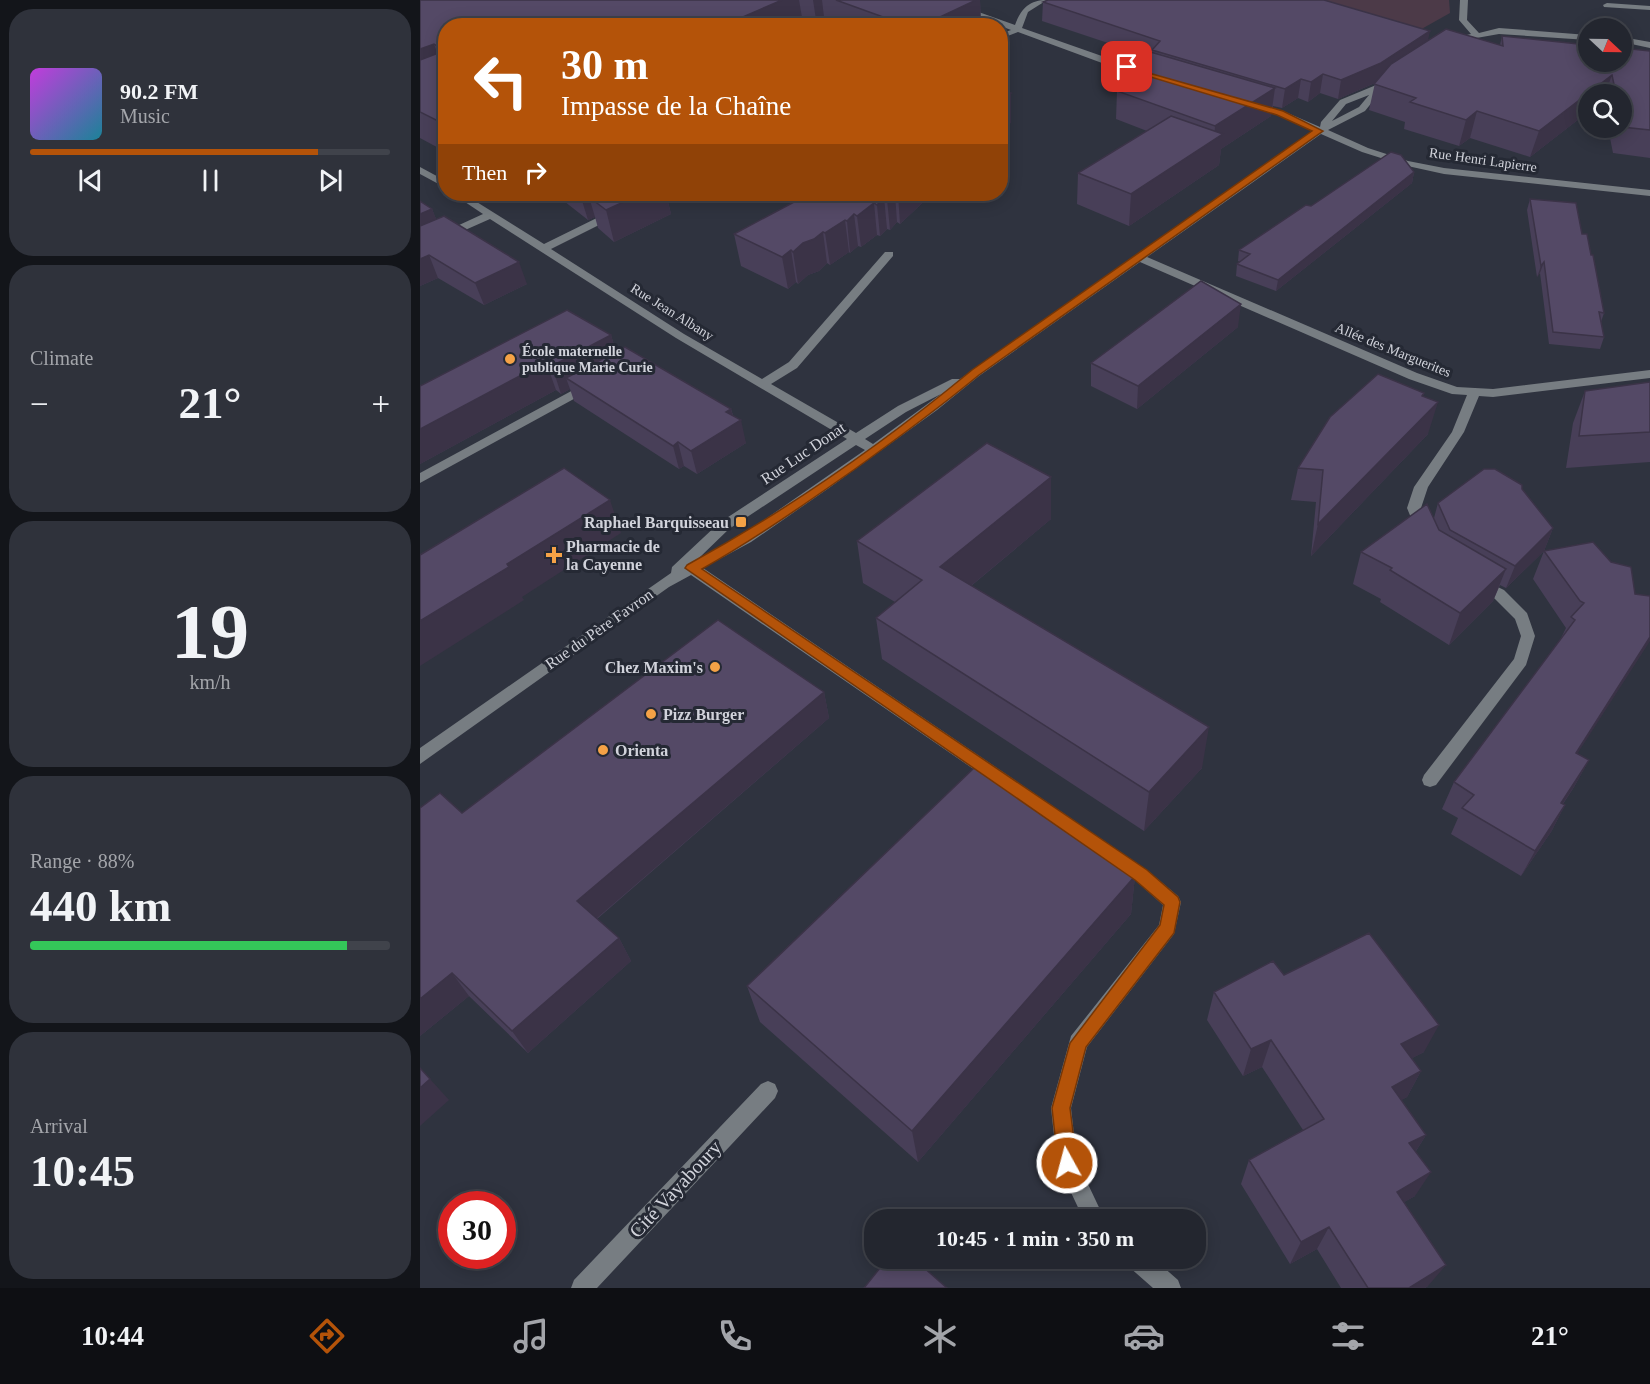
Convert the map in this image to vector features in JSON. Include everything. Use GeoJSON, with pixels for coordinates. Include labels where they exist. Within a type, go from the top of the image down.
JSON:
{"type":"FeatureCollection","features":[{"type":"Feature","properties":{"kind":"street"},"geometry":{"type":"LineString","coordinates":[[937,0],[985,18]]}},
{"type":"Feature","properties":{"kind":"street"},"geometry":{"type":"LineString","coordinates":[[1008,34],[1017,30],[1024,11],[1043,0]]}},
{"type":"Feature","properties":{"kind":"street"},"geometry":{"type":"LineString","coordinates":[[1464,0],[1463,20],[1476,35],[1500,41],[1578,47]]}},
{"type":"Feature","properties":{"kind":"street"},"geometry":{"type":"LineString","coordinates":[[1607,5],[1650,8]]}},
{"type":"Feature","properties":{"kind":"street"},"geometry":{"type":"LineString","coordinates":[[1008,27],[1160,77]]}},
{"type":"Feature","properties":{"kind":"street"},"geometry":{"type":"LineString","coordinates":[[1440,48],[1450,41],[1499,32],[1578,37]]}},
{"type":"Feature","properties":{"kind":"street"},"geometry":{"type":"LineString","coordinates":[[1632,42],[1650,47]]}},
{"type":"Feature","properties":{"kind":"street"},"geometry":{"type":"LineString","coordinates":[[1632,50],[1650,47]]}},
{"type":"Feature","properties":{"kind":"street","name":"Rue Luc Donat"},"geometry":{"type":"LineString","coordinates":[[1319,131],[1343,102],[1391,80]]}},
{"type":"Feature","properties":{"kind":"street","name":"Rue Luc Donat"},"geometry":{"type":"LineString","coordinates":[[873,449],[933,407],[975,372],[1141,258],[1319,131],[1362,110],[1381,86]]}},
{"type":"Feature","properties":{"kind":"street","name":"Rue Henri Lapierre"},"geometry":{"type":"LineString","coordinates":[[1247,103],[1280,113],[1319,131],[1386,156],[1444,171],[1650,193]]}},
{"type":"Feature","properties":{"kind":"street"},"geometry":{"type":"LineString","coordinates":[[420,170],[438,181]]}},
{"type":"Feature","properties":{"kind":"street"},"geometry":{"type":"LineString","coordinates":[[420,181],[435,179]]}},
{"type":"Feature","properties":{"kind":"street","name":"Rue Jean Albany"},"geometry":{"type":"LineString","coordinates":[[470,201],[680,336],[873,449]]}},
{"type":"Feature","properties":{"kind":"street"},"geometry":{"type":"LineString","coordinates":[[545,248],[625,208]]}},
{"type":"Feature","properties":{"kind":"street"},"geometry":{"type":"LineString","coordinates":[[420,247],[492,214]]}},
{"type":"Feature","properties":{"kind":"street"},"geometry":{"type":"LineString","coordinates":[[763,384],[793,365],[889,254]]}},
{"type":"Feature","properties":{"kind":"street","name":"Allée des Marguerites"},"geometry":{"type":"LineString","coordinates":[[1141,258],[1413,376],[1456,391],[1492,393],[1650,374]]}},
{"type":"Feature","properties":{"kind":"street","name":"Rue Luc Donat"},"geometry":{"type":"LineString","coordinates":[[664,583],[724,526],[855,438],[918,400],[975,372]]}},
{"type":"Feature","properties":{"kind":"street"},"geometry":{"type":"LineString","coordinates":[[420,478],[598,380]]}},
{"type":"Feature","properties":{"kind":"street"},"geometry":{"type":"LineString","coordinates":[[1430,547],[1414,508],[1421,487],[1458,432],[1474,392]]}},
{"type":"Feature","properties":{"kind":"street","name":"Rue du Père Favron"},"geometry":{"type":"LineString","coordinates":[[420,757],[664,583],[746,539],[873,449]]}},
{"type":"Feature","properties":{"kind":"street"},"geometry":{"type":"LineString","coordinates":[[692,568],[1141,875],[1172,902],[1168,928],[1078,1043],[1061,1108],[1067,1163],[1090,1209]]}},
{"type":"Feature","properties":{"kind":"street"},"geometry":{"type":"LineString","coordinates":[[1430,780],[1521,661],[1528,636],[1522,617],[1498,594],[1462,573]]}},
{"type":"Feature","properties":{"kind":"street","name":"Cité Vayaboury"},"geometry":{"type":"LineString","coordinates":[[582,1288],[768,1091]]}},
{"type":"Feature","properties":{"kind":"street"},"geometry":{"type":"LineString","coordinates":[[1148,1269],[1170,1288]]}},
{"type":"Feature","properties":{"kind":"shaded area"},"geometry":{"type":"Polygon","coordinates":[[[1262,0],[1449,0],[1450,13],[1409,36],[1262,0]]]}},
{"type":"Feature","properties":{"kind":"building"},"geometry":{"type":"Polygon","coordinates":[[[420,0],[782,0],[740,18],[438,18],[438,121],[420,112],[420,60],[436,54],[437,46],[434,44],[420,49],[420,0]]]}},
{"type":"Feature","properties":{"kind":"building"},"geometry":{"type":"Polygon","coordinates":[[[836,0],[976,0],[938,18],[886,18],[836,0]]]}},
{"type":"Feature","properties":{"kind":"building"},"geometry":{"type":"Polygon","coordinates":[[[1048,0],[1324,0],[1430,31],[1381,63],[1341,80],[1323,74],[1311,82],[1301,79],[1285,89],[1152,50],[1160,41],[1043,2],[1048,0]]]}},
{"type":"Feature","properties":{"kind":"building"},"geometry":{"type":"Polygon","coordinates":[[[1446,29],[1503,46],[1502,36],[1578,44],[1578,72],[1632,72],[1632,49],[1650,51],[1650,130],[1632,128],[1632,84],[1614,84],[1612,75],[1600,84],[1578,84],[1578,101],[1539,131],[1477,111],[1466,120],[1410,102],[1416,98],[1374,84],[1391,64],[1446,29]]]}},
{"type":"Feature","properties":{"kind":"building"},"geometry":{"type":"Polygon","coordinates":[[[1147,51],[1275,88],[1215,126],[1117,91],[1147,51]]]}},
{"type":"Feature","properties":{"kind":"building"},"geometry":{"type":"Polygon","coordinates":[[[1171,116],[1223,134],[1131,194],[1078,173],[1171,116]]]}},
{"type":"Feature","properties":{"kind":"building"},"geometry":{"type":"Polygon","coordinates":[[[1391,152],[1401,155],[1414,172],[1278,280],[1237,264],[1250,254],[1239,250],[1306,205],[1311,206],[1391,152]]]}},
{"type":"Feature","properties":{"kind":"building"},"geometry":{"type":"Polygon","coordinates":[[[1530,199],[1576,203],[1582,234],[1587,234],[1591,255],[1593,255],[1604,313],[1599,312],[1604,337],[1553,332],[1544,262],[1541,266],[1530,199]]]}},
{"type":"Feature","properties":{"kind":"building"},"geometry":{"type":"Polygon","coordinates":[[[420,201],[432,209],[420,214],[420,201]]]}},
{"type":"Feature","properties":{"kind":"building"},"geometry":{"type":"Polygon","coordinates":[[[594,201],[626,201],[606,210],[594,201]]]}},
{"type":"Feature","properties":{"kind":"building"},"geometry":{"type":"Polygon","coordinates":[[[796,201],[880,201],[782,257],[734,234],[796,201]]]}},
{"type":"Feature","properties":{"kind":"building"},"geometry":{"type":"Polygon","coordinates":[[[444,216],[519,262],[475,283],[429,255],[420,259],[420,226],[444,216]]]}},
{"type":"Feature","properties":{"kind":"building"},"geometry":{"type":"Polygon","coordinates":[[[1201,281],[1241,304],[1138,386],[1091,363],[1201,281]]]}},
{"type":"Feature","properties":{"kind":"building"},"geometry":{"type":"Polygon","coordinates":[[[567,310],[611,335],[552,366],[546,362],[420,429],[420,386],[567,310]]]}},
{"type":"Feature","properties":{"kind":"building"},"geometry":{"type":"Polygon","coordinates":[[[625,347],[731,409],[726,412],[741,420],[691,451],[678,442],[673,446],[566,378],[625,347]]]}},
{"type":"Feature","properties":{"kind":"building"},"geometry":{"type":"Polygon","coordinates":[[[1378,374],[1424,393],[1422,396],[1438,402],[1318,524],[1323,470],[1298,468],[1330,417],[1378,374]]]}},
{"type":"Feature","properties":{"kind":"building"},"geometry":{"type":"Polygon","coordinates":[[[1650,382],[1650,432],[1579,436],[1585,391],[1650,382]]]}},
{"type":"Feature","properties":{"kind":"building"},"geometry":{"type":"Polygon","coordinates":[[[987,443],[1051,477],[940,567],[1209,727],[1149,792],[876,618],[922,580],[857,541],[987,443]]]}},
{"type":"Feature","properties":{"kind":"building"},"geometry":{"type":"Polygon","coordinates":[[[564,468],[610,500],[507,564],[509,567],[420,621],[420,555],[564,468]]]}},
{"type":"Feature","properties":{"kind":"building"},"geometry":{"type":"Polygon","coordinates":[[[1484,469],[1495,469],[1522,485],[1522,489],[1553,528],[1515,566],[1450,530],[1438,503],[1484,469]]]}},
{"type":"Feature","properties":{"kind":"building"},"geometry":{"type":"Polygon","coordinates":[[[1427,504],[1439,530],[1506,569],[1460,613],[1390,570],[1392,568],[1361,552],[1427,504]]]}},
{"type":"Feature","properties":{"kind":"building"},"geometry":{"type":"Polygon","coordinates":[[[1593,542],[1611,562],[1631,567],[1635,594],[1650,596],[1650,637],[1576,753],[1589,760],[1561,803],[1565,805],[1535,851],[1462,808],[1474,795],[1454,782],[1575,620],[1571,617],[1584,603],[1580,601],[1544,551],[1593,542]]]}},
{"type":"Feature","properties":{"kind":"building"},"geometry":{"type":"Polygon","coordinates":[[[718,620],[824,692],[577,901],[619,938],[512,1031],[452,973],[420,999],[420,808],[440,793],[462,813],[718,620]]]}},
{"type":"Feature","properties":{"kind":"building"},"geometry":{"type":"Polygon","coordinates":[[[974,768],[1135,876],[912,1131],[747,986],[974,768]]]}},
{"type":"Feature","properties":{"kind":"building"},"geometry":{"type":"Polygon","coordinates":[[[1369,933],[1439,1025],[1401,1044],[1421,1071],[1392,1087],[1426,1135],[1409,1143],[1431,1172],[1397,1192],[1446,1265],[1409,1288],[1368,1288],[1329,1227],[1301,1242],[1249,1160],[1324,1119],[1271,1040],[1251,1049],[1214,992],[1273,961],[1284,975],[1369,933]]]}},
{"type":"Feature","properties":{"kind":"building"},"geometry":{"type":"Polygon","coordinates":[[[420,1068],[430,1079],[420,1088],[420,1068]]]}},
{"type":"Feature","properties":{"kind":"building"},"geometry":{"type":"Polygon","coordinates":[[[879,1269],[925,1269],[947,1288],[864,1288],[879,1269]]]}},
{"type":"Feature","properties":{"kind":"place","name":"École maternelle publique Marie Curie"},"geometry":{"type":"Point","coordinates":[510,359]}},
{"type":"Feature","properties":{"kind":"place","name":"Raphael Barquisseau"},"geometry":{"type":"Point","coordinates":[741,522]}},
{"type":"Feature","properties":{"kind":"place","name":"Pharmacie de la Cayenne"},"geometry":{"type":"Point","coordinates":[554,555]}},
{"type":"Feature","properties":{"kind":"place","name":"Chez Maxim's"},"geometry":{"type":"Point","coordinates":[715,667]}},
{"type":"Feature","properties":{"kind":"place","name":"Pizz Burger"},"geometry":{"type":"Point","coordinates":[651,714]}},
{"type":"Feature","properties":{"kind":"place","name":"Orienta"},"geometry":{"type":"Point","coordinates":[603,750]}},
{"type":"Feature","properties":{"kind":"route"},"geometry":{"type":"LineString","coordinates":[[1067,1163],[1061,1108],[1078,1043],[1168,928],[1172,902],[1141,875],[692,568],[746,539],[824,485],[933,407],[975,372],[1141,258],[1319,131],[1280,113],[1127,67]]}}]}
